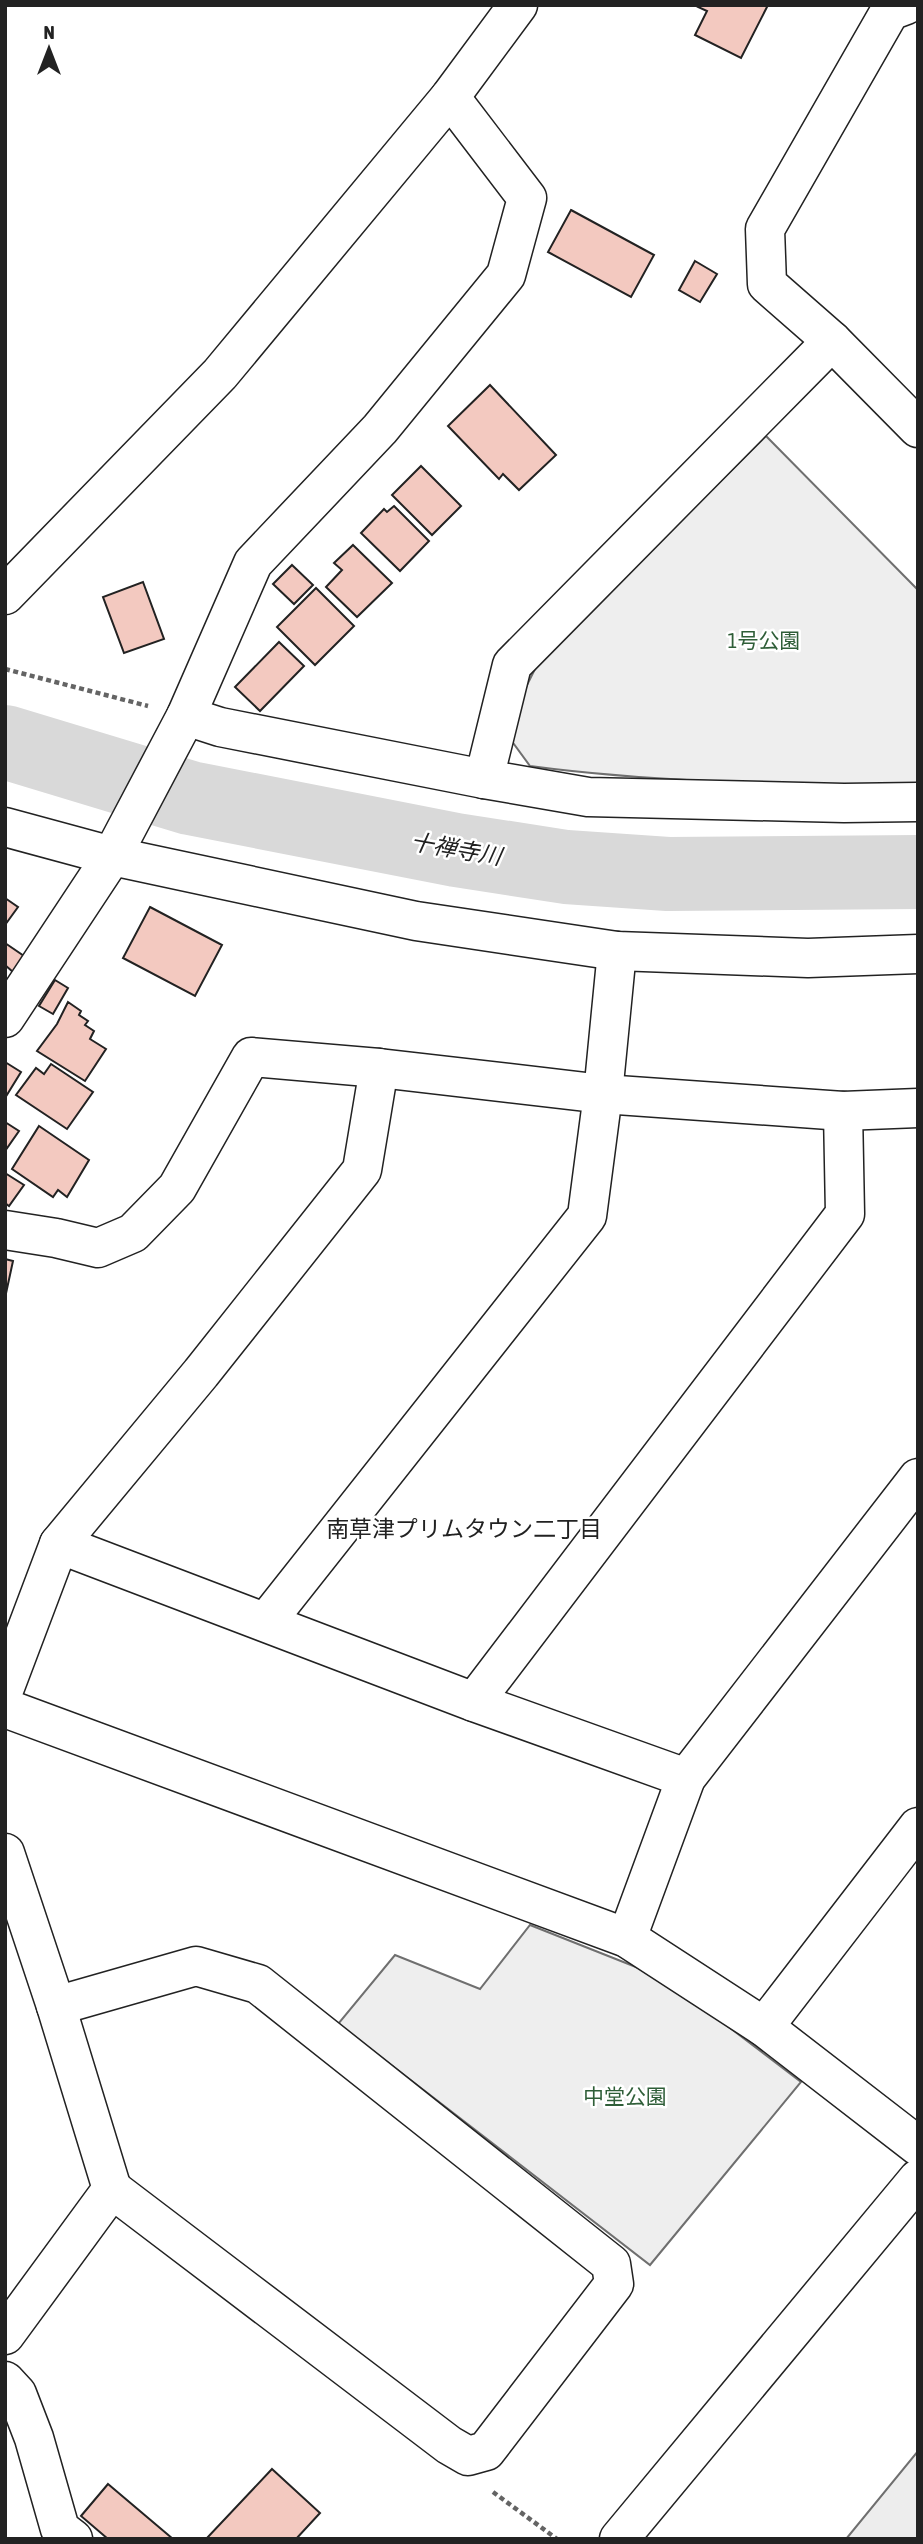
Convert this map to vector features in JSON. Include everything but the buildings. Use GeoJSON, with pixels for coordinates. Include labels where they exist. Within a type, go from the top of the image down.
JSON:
{"type":"FeatureCollection","features":[{"type":"Feature","properties":{"kind":"street"},"geometry":{"type":"LineString","coordinates":[[5,595],[220,374],[450,97],[518,5]]}},
{"type":"Feature","properties":{"kind":"street"},"geometry":{"type":"LineString","coordinates":[[906,5],[890,11],[765,229],[767,284],[832,341],[918,428]]}},
{"type":"Feature","properties":{"kind":"street"},"geometry":{"type":"LineString","coordinates":[[5,1018],[112,856],[178,731],[253,562],[380,429],[506,275],[527,198],[450,97]]}},
{"type":"Feature","properties":{"kind":"street"},"geometry":{"type":"LineString","coordinates":[[484,779],[512,666],[832,341]]}},
{"type":"Feature","properties":{"kind":"street"},"geometry":{"type":"LineString","coordinates":[[178,731],[220,727],[588,797],[844,803],[918,802]]}},
{"type":"Feature","properties":{"kind":"street"},"geometry":{"type":"LineString","coordinates":[[5,827],[112,856],[415,921],[617,951],[808,958],[918,954]]}},
{"type":"Feature","properties":{"kind":"street"},"geometry":{"type":"LineString","coordinates":[[266,1622],[587,1216],[603,1094],[617,951]]}},
{"type":"Feature","properties":{"kind":"street"},"geometry":{"type":"LineString","coordinates":[[5,1230],[98,1248],[133,1233],[177,1188],[251,1057],[379,1068],[603,1094],[843,1111],[918,1108]]}},
{"type":"Feature","properties":{"kind":"street"},"geometry":{"type":"LineString","coordinates":[[5,1687],[59,1544],[201,1373],[362,1170],[379,1068]]}},
{"type":"Feature","properties":{"kind":"street"},"geometry":{"type":"LineString","coordinates":[[474,1702],[845,1214],[843,1111]]}},
{"type":"Feature","properties":{"kind":"street"},"geometry":{"type":"LineString","coordinates":[[627,1938],[686,1778],[918,1478]]}},
{"type":"Feature","properties":{"kind":"street"},"geometry":{"type":"LineString","coordinates":[[59,1544],[474,1702],[686,1778]]}},
{"type":"Feature","properties":{"kind":"street"},"geometry":{"type":"LineString","coordinates":[[5,1708],[627,1938],[765,2027],[918,2146]]}},
{"type":"Feature","properties":{"kind":"street"},"geometry":{"type":"LineString","coordinates":[[765,2027],[918,1827]]}},
{"type":"Feature","properties":{"kind":"street"},"geometry":{"type":"LineString","coordinates":[[5,1853],[56,2006],[112,2189],[449,2445],[468,2456],[486,2451],[614,2284],[611,2264],[258,1984],[196,1966],[56,2006]]}},
{"type":"Feature","properties":{"kind":"street"},"geometry":{"type":"LineString","coordinates":[[619,2539],[918,2179]]}},
{"type":"Feature","properties":{"kind":"street"},"geometry":{"type":"LineString","coordinates":[[5,2335],[112,2189]]}},
{"type":"Feature","properties":{"kind":"street"},"geometry":{"type":"LineString","coordinates":[[5,2381],[17,2394],[34,2438],[60,2529],[73,2539]]}},
{"type":"Feature","properties":{"kind":"path"},"geometry":{"type":"LineString","coordinates":[[5,669],[178,731]]}},
{"type":"Feature","properties":{"kind":"path"},"geometry":{"type":"LineString","coordinates":[[468,2456],[477,2481],[557,2539]]}},
{"type":"Feature","properties":{"kind":"green space","name":"1号公園"},"geometry":{"type":"Polygon","coordinates":[[[766,436],[917,589],[917,786],[674,779],[530,766],[511,740],[522,695],[538,663],[766,436]]]}},
{"type":"Feature","properties":{"kind":"green space","name":"中堂公園"},"geometry":{"type":"Polygon","coordinates":[[[530,1925],[646,1971],[675,1986],[801,2082],[650,2265],[338,2024],[395,1955],[480,1989],[530,1925]]]}},
{"type":"Feature","properties":{"kind":"shaded area"},"geometry":{"type":"Polygon","coordinates":[[[918,2451],[918,2539],[846,2539],[918,2451]]]}},
{"type":"Feature","properties":{"kind":"waterway","name":"十禅寺川"},"geometry":{"type":"LineString","coordinates":[[5,742],[190,798],[456,850],[566,867],[668,874],[918,872]]}},
{"type":"Feature","properties":{"kind":"district","name":"南草津プリムタウン二丁目"},"geometry":{"type":"Point","coordinates":[464,1529]}}]}
